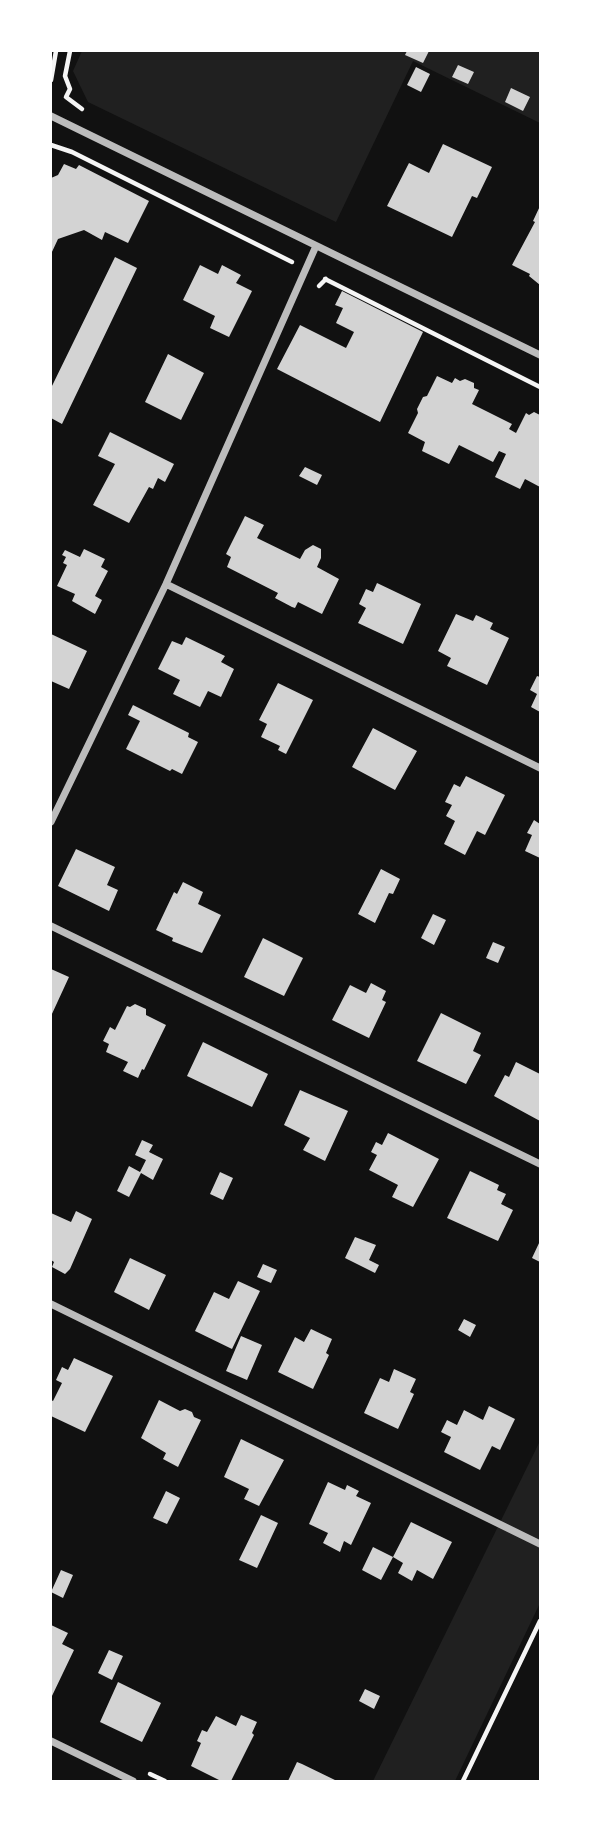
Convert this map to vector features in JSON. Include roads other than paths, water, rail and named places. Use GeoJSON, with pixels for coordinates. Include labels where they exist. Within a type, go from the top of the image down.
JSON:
{"type":"FeatureCollection","features":[{"type":"Feature","properties":{"kind":"street"},"geometry":{"type":"LineString","coordinates":[[52,117],[540,355]]}},
{"type":"Feature","properties":{"kind":"street"},"geometry":{"type":"LineString","coordinates":[[51,822],[166,584],[316,246]]}},
{"type":"Feature","properties":{"kind":"street"},"geometry":{"type":"LineString","coordinates":[[166,584],[540,768]]}},
{"type":"Feature","properties":{"kind":"street"},"geometry":{"type":"LineString","coordinates":[[51,926],[540,1164]]}},
{"type":"Feature","properties":{"kind":"street"},"geometry":{"type":"LineString","coordinates":[[51,1304],[540,1544]]}},
{"type":"Feature","properties":{"kind":"street"},"geometry":{"type":"LineString","coordinates":[[51,1741],[133,1781]]}}]}
